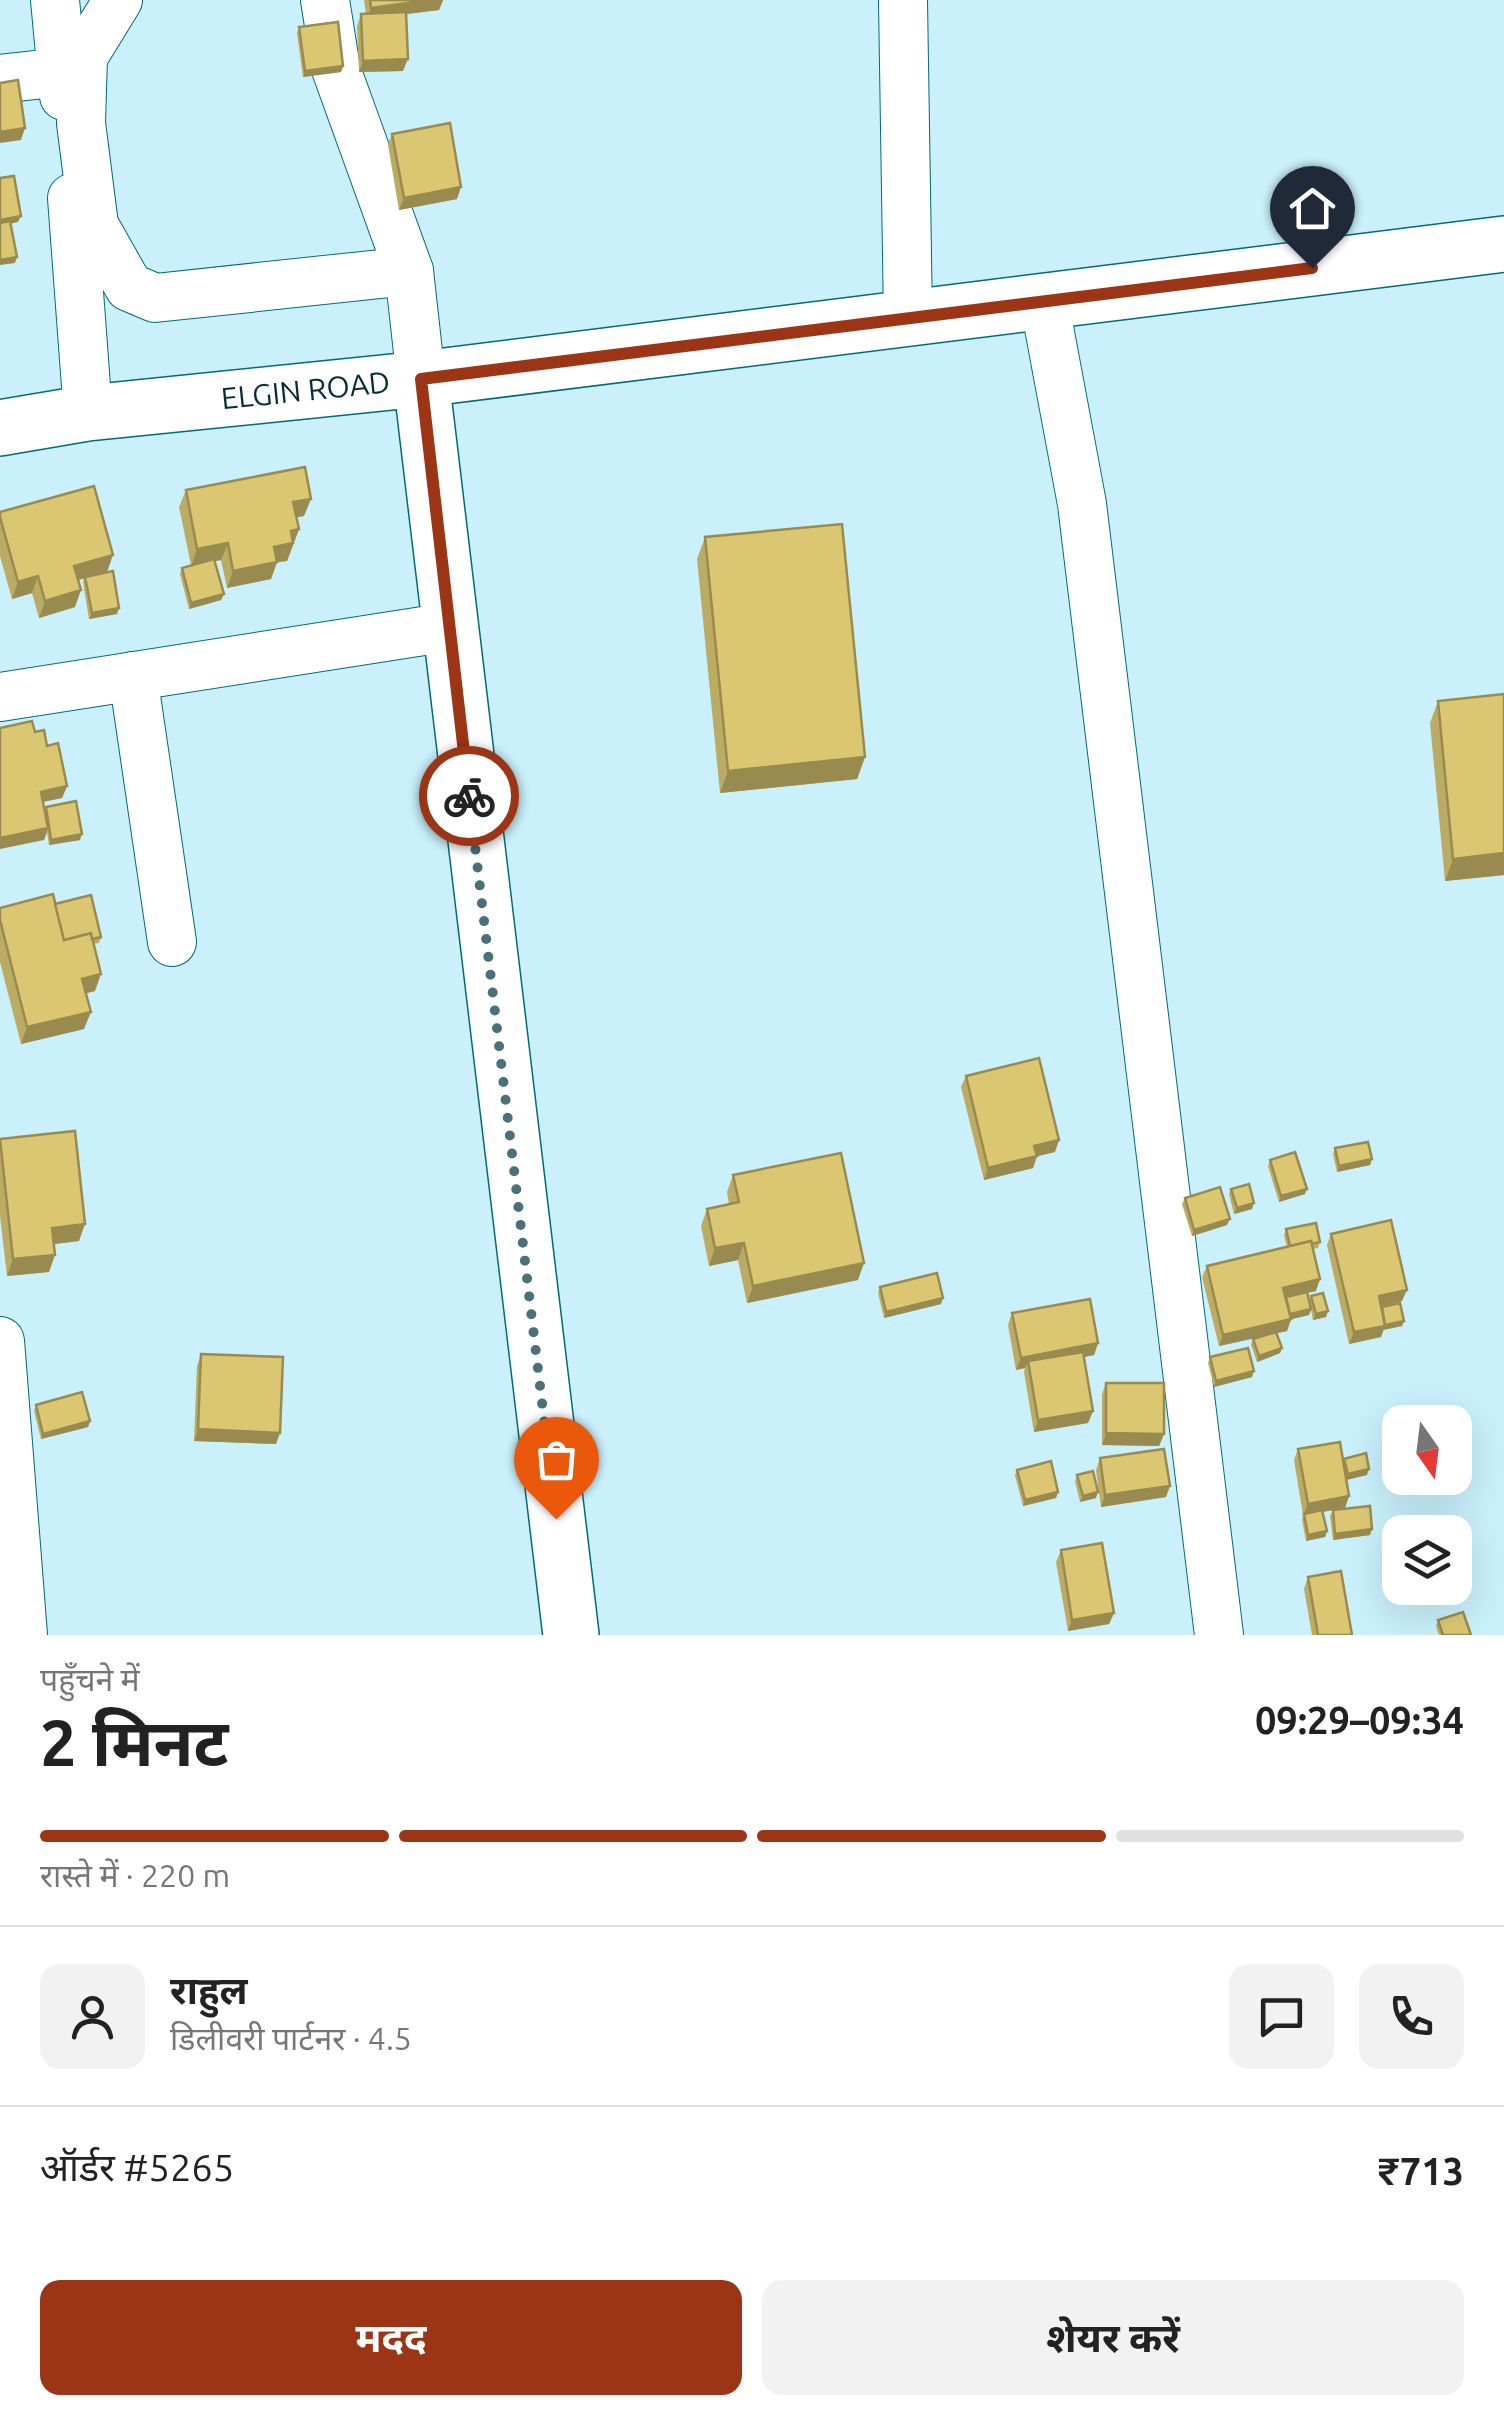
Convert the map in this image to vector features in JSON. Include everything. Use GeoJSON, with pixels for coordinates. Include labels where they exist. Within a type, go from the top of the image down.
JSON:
{"type":"FeatureCollection","features":[{"type":"Feature","properties":{"kind":"street"},"geometry":{"type":"LineString","coordinates":[[55,0],[88,413]]}},
{"type":"Feature","properties":{"kind":"street"},"geometry":{"type":"LineString","coordinates":[[118,0],[83,57],[81,123],[94,226],[129,287],[155,298],[408,271]]}},
{"type":"Feature","properties":{"kind":"street"},"geometry":{"type":"LineString","coordinates":[[325,0],[336,69],[408,271],[570,1635]]}},
{"type":"Feature","properties":{"kind":"street"},"geometry":{"type":"LineString","coordinates":[[903,0],[908,320]]}},
{"type":"Feature","properties":{"kind":"street"},"geometry":{"type":"LineString","coordinates":[[0,78],[62,72]]}},
{"type":"Feature","properties":{"kind":"street","name":"ELGIN ROAD"},"geometry":{"type":"LineString","coordinates":[[0,428],[88,413],[421,379],[1504,244]]}},
{"type":"Feature","properties":{"kind":"street"},"geometry":{"type":"LineString","coordinates":[[1044,301],[1082,504],[1219,1635]]}},
{"type":"Feature","properties":{"kind":"street"},"geometry":{"type":"LineString","coordinates":[[0,696],[449,627]]}},
{"type":"Feature","properties":{"kind":"street"},"geometry":{"type":"LineString","coordinates":[[133,676],[172,942]]}},
{"type":"Feature","properties":{"kind":"street"},"geometry":{"type":"LineString","coordinates":[[0,1341],[23,1635]]}},
{"type":"Feature","properties":{"kind":"building"},"geometry":{"type":"Polygon","coordinates":[[[370,0],[430,0],[371,8],[370,0]]]}},
{"type":"Feature","properties":{"kind":"building"},"geometry":{"type":"Polygon","coordinates":[[[406,12],[408,59],[363,61],[361,14],[406,12]]]}},
{"type":"Feature","properties":{"kind":"building"},"geometry":{"type":"Polygon","coordinates":[[[338,22],[343,66],[305,71],[299,27],[338,22]]]}},
{"type":"Feature","properties":{"kind":"building"},"geometry":{"type":"Polygon","coordinates":[[[18,80],[25,128],[0,132],[0,83],[18,80]]]}},
{"type":"Feature","properties":{"kind":"building"},"geometry":{"type":"Polygon","coordinates":[[[450,123],[461,187],[404,198],[392,134],[450,123]]]}},
{"type":"Feature","properties":{"kind":"building"},"geometry":{"type":"Polygon","coordinates":[[[14,176],[21,216],[0,220],[0,178],[14,176]]]}},
{"type":"Feature","properties":{"kind":"building"},"geometry":{"type":"Polygon","coordinates":[[[10,221],[17,257],[0,260],[0,223],[10,221]]]}},
{"type":"Feature","properties":{"kind":"building"},"geometry":{"type":"Polygon","coordinates":[[[305,467],[311,499],[293,502],[299,529],[291,531],[293,543],[274,547],[277,562],[233,571],[228,543],[197,549],[186,490],[305,467]]]}},
{"type":"Feature","properties":{"kind":"building"},"geometry":{"type":"Polygon","coordinates":[[[94,486],[113,555],[74,566],[81,590],[45,601],[38,576],[18,582],[0,512],[94,486]]]}},
{"type":"Feature","properties":{"kind":"building"},"geometry":{"type":"Polygon","coordinates":[[[842,524],[865,757],[728,771],[705,537],[842,524]]]}},
{"type":"Feature","properties":{"kind":"building"},"geometry":{"type":"Polygon","coordinates":[[[214,559],[224,594],[191,603],[182,568],[214,559]]]}},
{"type":"Feature","properties":{"kind":"building"},"geometry":{"type":"Polygon","coordinates":[[[113,571],[119,608],[92,613],[85,577],[113,571]]]}},
{"type":"Feature","properties":{"kind":"building"},"geometry":{"type":"Polygon","coordinates":[[[1504,694],[1504,853],[1453,859],[1438,701],[1504,694]]]}},
{"type":"Feature","properties":{"kind":"building"},"geometry":{"type":"Polygon","coordinates":[[[32,721],[35,732],[44,730],[47,746],[58,743],[67,786],[41,792],[48,828],[0,838],[0,728],[32,721]]]}},
{"type":"Feature","properties":{"kind":"building"},"geometry":{"type":"Polygon","coordinates":[[[76,801],[82,834],[51,840],[46,807],[76,801]]]}},
{"type":"Feature","properties":{"kind":"building"},"geometry":{"type":"Polygon","coordinates":[[[53,894],[64,940],[91,933],[101,974],[82,979],[91,1012],[27,1027],[0,908],[53,894]]]}},
{"type":"Feature","properties":{"kind":"building"},"geometry":{"type":"Polygon","coordinates":[[[91,895],[101,937],[92,939],[91,933],[64,940],[55,904],[91,895]]]}},
{"type":"Feature","properties":{"kind":"building"},"geometry":{"type":"Polygon","coordinates":[[[1039,1058],[1059,1140],[1034,1146],[1037,1156],[988,1168],[966,1076],[1039,1058]]]}},
{"type":"Feature","properties":{"kind":"building"},"geometry":{"type":"Polygon","coordinates":[[[75,1131],[85,1224],[52,1228],[55,1255],[13,1259],[0,1139],[75,1131]]]}},
{"type":"Feature","properties":{"kind":"building"},"geometry":{"type":"Polygon","coordinates":[[[1368,1142],[1372,1159],[1339,1166],[1335,1148],[1368,1142]]]}},
{"type":"Feature","properties":{"kind":"building"},"geometry":{"type":"Polygon","coordinates":[[[1295,1152],[1307,1189],[1281,1196],[1270,1160],[1295,1152]]]}},
{"type":"Feature","properties":{"kind":"building"},"geometry":{"type":"Polygon","coordinates":[[[841,1153],[864,1263],[753,1286],[744,1243],[715,1248],[707,1209],[739,1202],[733,1175],[841,1153]]]}},
{"type":"Feature","properties":{"kind":"building"},"geometry":{"type":"Polygon","coordinates":[[[1249,1184],[1254,1203],[1237,1208],[1231,1189],[1249,1184]]]}},
{"type":"Feature","properties":{"kind":"building"},"geometry":{"type":"Polygon","coordinates":[[[1220,1187],[1230,1219],[1194,1230],[1185,1198],[1220,1187]]]}},
{"type":"Feature","properties":{"kind":"building"},"geometry":{"type":"Polygon","coordinates":[[[1391,1220],[1407,1290],[1379,1296],[1385,1326],[1354,1332],[1331,1234],[1391,1220]]]}},
{"type":"Feature","properties":{"kind":"building"},"geometry":{"type":"Polygon","coordinates":[[[1316,1223],[1320,1242],[1290,1246],[1286,1229],[1316,1223]]]}},
{"type":"Feature","properties":{"kind":"building"},"geometry":{"type":"Polygon","coordinates":[[[1311,1241],[1320,1279],[1283,1288],[1291,1319],[1223,1335],[1207,1266],[1311,1241]]]}},
{"type":"Feature","properties":{"kind":"building"},"geometry":{"type":"Polygon","coordinates":[[[937,1273],[943,1298],[886,1312],[880,1287],[937,1273]]]}},
{"type":"Feature","properties":{"kind":"building"},"geometry":{"type":"Polygon","coordinates":[[[1307,1292],[1311,1309],[1290,1314],[1286,1297],[1307,1292]]]}},
{"type":"Feature","properties":{"kind":"building"},"geometry":{"type":"Polygon","coordinates":[[[1323,1293],[1328,1311],[1316,1314],[1311,1296],[1323,1293]]]}},
{"type":"Feature","properties":{"kind":"building"},"geometry":{"type":"Polygon","coordinates":[[[1090,1299],[1098,1343],[1021,1358],[1012,1313],[1090,1299]]]}},
{"type":"Feature","properties":{"kind":"building"},"geometry":{"type":"Polygon","coordinates":[[[1400,1303],[1404,1321],[1385,1325],[1382,1307],[1400,1303]]]}},
{"type":"Feature","properties":{"kind":"building"},"geometry":{"type":"Polygon","coordinates":[[[1276,1332],[1282,1348],[1259,1356],[1253,1339],[1276,1332]]]}},
{"type":"Feature","properties":{"kind":"building"},"geometry":{"type":"Polygon","coordinates":[[[1248,1348],[1254,1371],[1216,1381],[1210,1357],[1248,1348]]]}},
{"type":"Feature","properties":{"kind":"building"},"geometry":{"type":"Polygon","coordinates":[[[1083,1352],[1093,1411],[1038,1420],[1028,1361],[1083,1352]]]}},
{"type":"Feature","properties":{"kind":"building"},"geometry":{"type":"Polygon","coordinates":[[[201,1354],[283,1357],[280,1433],[198,1429],[201,1354]]]}},
{"type":"Feature","properties":{"kind":"building"},"geometry":{"type":"Polygon","coordinates":[[[1106,1383],[1164,1383],[1164,1434],[1106,1433],[1106,1383]]]}},
{"type":"Feature","properties":{"kind":"building"},"geometry":{"type":"Polygon","coordinates":[[[82,1392],[90,1421],[43,1434],[36,1405],[82,1392]]]}},
{"type":"Feature","properties":{"kind":"building"},"geometry":{"type":"Polygon","coordinates":[[[1340,1442],[1349,1496],[1308,1504],[1298,1449],[1340,1442]]]}},
{"type":"Feature","properties":{"kind":"building"},"geometry":{"type":"Polygon","coordinates":[[[1164,1449],[1170,1486],[1105,1495],[1100,1458],[1164,1449]]]}},
{"type":"Feature","properties":{"kind":"building"},"geometry":{"type":"Polygon","coordinates":[[[1366,1453],[1369,1469],[1348,1474],[1344,1459],[1366,1453]]]}},
{"type":"Feature","properties":{"kind":"building"},"geometry":{"type":"Polygon","coordinates":[[[1051,1461],[1058,1492],[1025,1500],[1017,1470],[1051,1461]]]}},
{"type":"Feature","properties":{"kind":"building"},"geometry":{"type":"Polygon","coordinates":[[[1093,1471],[1098,1492],[1083,1496],[1077,1475],[1093,1471]]]}},
{"type":"Feature","properties":{"kind":"building"},"geometry":{"type":"Polygon","coordinates":[[[1370,1506],[1372,1529],[1335,1534],[1333,1510],[1370,1506]]]}},
{"type":"Feature","properties":{"kind":"building"},"geometry":{"type":"Polygon","coordinates":[[[1322,1510],[1327,1531],[1308,1535],[1304,1514],[1322,1510]]]}},
{"type":"Feature","properties":{"kind":"building"},"geometry":{"type":"Polygon","coordinates":[[[1102,1543],[1114,1613],[1072,1620],[1061,1550],[1102,1543]]]}},
{"type":"Feature","properties":{"kind":"building"},"geometry":{"type":"Polygon","coordinates":[[[1341,1571],[1352,1635],[1318,1635],[1308,1577],[1341,1571]]]}},
{"type":"Feature","properties":{"kind":"building"},"geometry":{"type":"Polygon","coordinates":[[[1463,1612],[1471,1635],[1443,1635],[1438,1620],[1463,1612]]]}},
{"type":"Feature","properties":{"kind":"way so far"},"geometry":{"type":"LineString","coordinates":[[469,796],[556,1519]]}},
{"type":"Feature","properties":{"kind":"route"},"geometry":{"type":"LineString","coordinates":[[469,796],[421,379],[1312,268]]}}]}
